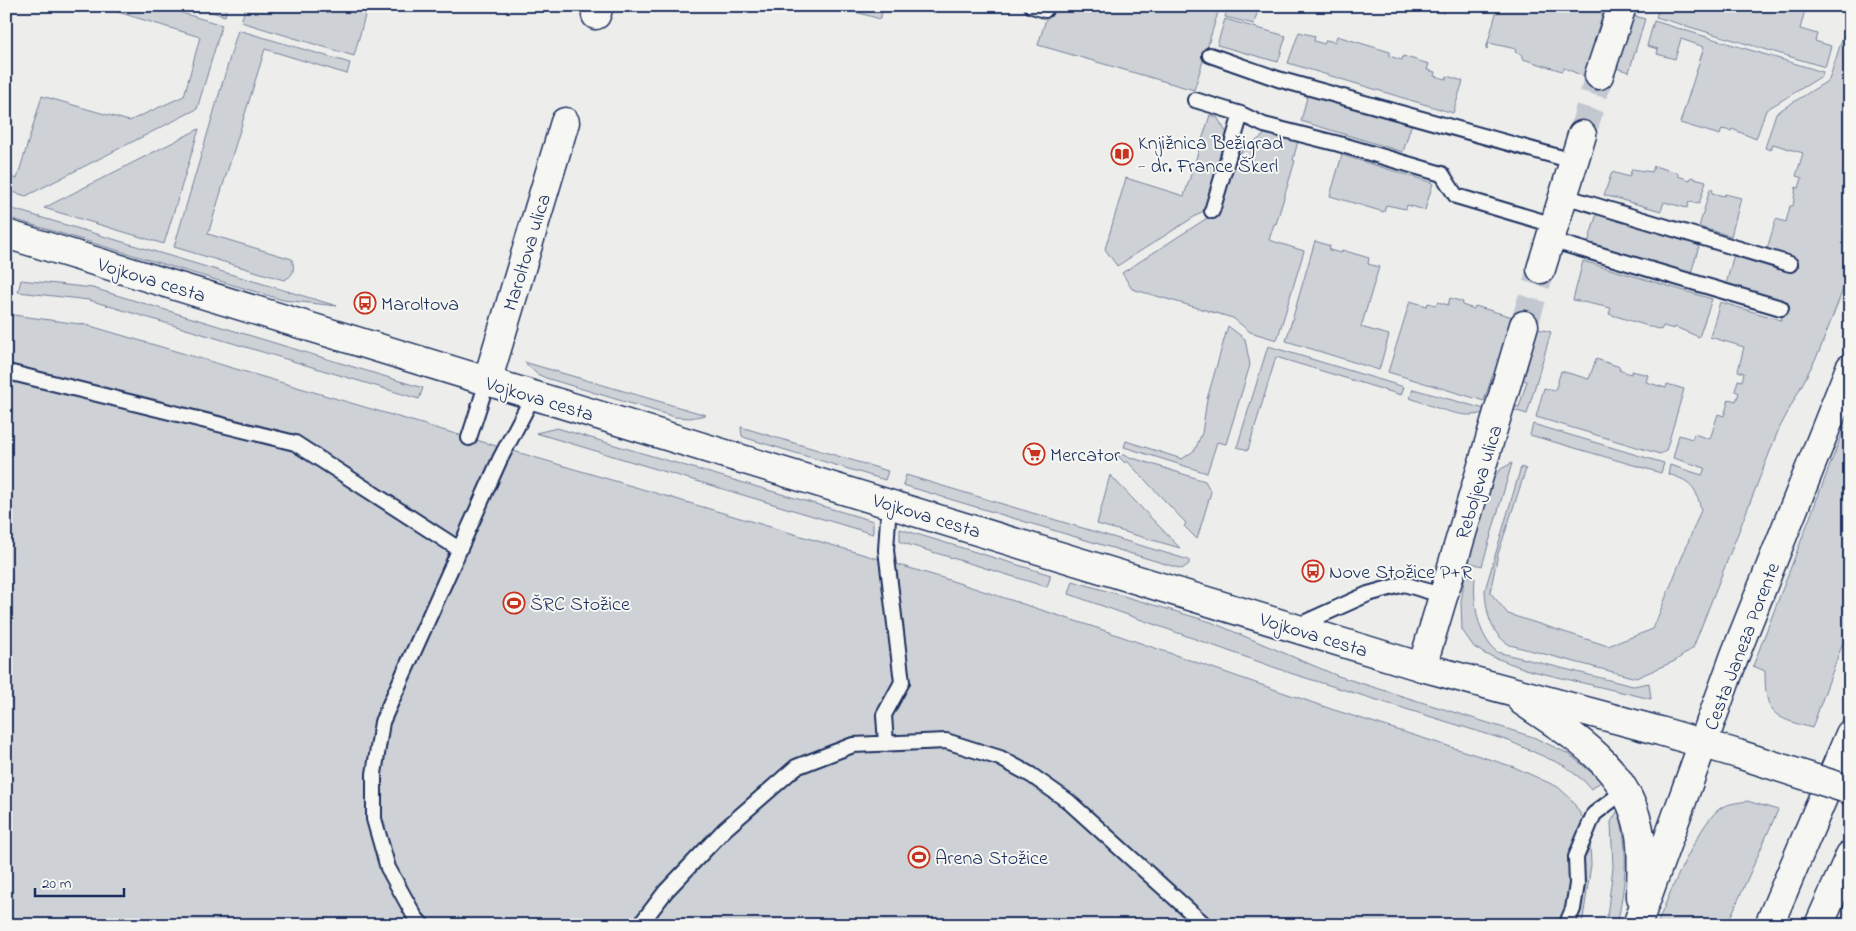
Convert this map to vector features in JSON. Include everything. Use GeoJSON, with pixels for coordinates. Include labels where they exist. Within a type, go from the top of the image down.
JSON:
{"type":"FeatureCollection","features":[{"type":"Feature","properties":{"kind":"main road"},"geometry":{"type":"LineString","coordinates":[[1599,75],[1622,6]]}},
{"type":"Feature","properties":{"kind":"main road","name":"Maroltova ulica"},"geometry":{"type":"LineString","coordinates":[[487,382],[565,122]]}},
{"type":"Feature","properties":{"kind":"main road"},"geometry":{"type":"LineString","coordinates":[[1541,270],[1582,134]]}},
{"type":"Feature","properties":{"kind":"main road","name":"Vojkova cesta"},"geometry":{"type":"LineString","coordinates":[[6,234],[1422,667],[1704,743],[1850,790]]}},
{"type":"Feature","properties":{"kind":"main road","name":"Reboljeva ulica"},"geometry":{"type":"LineString","coordinates":[[1422,667],[1524,325]]}},
{"type":"Feature","properties":{"kind":"main road","name":"Cesta Janeza Porente"},"geometry":{"type":"LineString","coordinates":[[1639,919],[1735,655],[1850,368]]}},
{"type":"Feature","properties":{"kind":"main road"},"geometry":{"type":"LineString","coordinates":[[1506,690],[1597,754],[1613,772],[1624,790],[1633,810],[1640,837],[1639,919]]}},
{"type":"Feature","properties":{"kind":"main road"},"geometry":{"type":"LineString","coordinates":[[1769,925],[1850,734]]}},
{"type":"Feature","properties":{"kind":"main road"},"geometry":{"type":"LineString","coordinates":[[1819,925],[1850,855]]}},
{"type":"Feature","properties":{"kind":"lane"},"geometry":{"type":"LineString","coordinates":[[1210,55],[1278,79],[1573,162]]}},
{"type":"Feature","properties":{"kind":"lane"},"geometry":{"type":"LineString","coordinates":[[1195,100],[1242,114],[1264,125],[1339,144],[1442,174],[1456,196],[1552,233],[1781,308]]}},
{"type":"Feature","properties":{"kind":"lane"},"geometry":{"type":"LineString","coordinates":[[1212,211],[1242,114]]}},
{"type":"Feature","properties":{"kind":"lane"},"geometry":{"type":"LineString","coordinates":[[1564,196],[1790,264]]}},
{"type":"Feature","properties":{"kind":"lane"},"geometry":{"type":"LineString","coordinates":[[12,373],[295,442],[459,549]]}},
{"type":"Feature","properties":{"kind":"lane"},"geometry":{"type":"LineString","coordinates":[[470,438],[487,382]]}},
{"type":"Feature","properties":{"kind":"lane"},"geometry":{"type":"LineString","coordinates":[[422,925],[415,917],[388,868],[374,819],[374,774],[385,715],[500,459],[533,396]]}},
{"type":"Feature","properties":{"kind":"lane"},"geometry":{"type":"LineString","coordinates":[[886,744],[884,715],[902,682],[886,550],[889,503]]}},
{"type":"Feature","properties":{"kind":"lane"},"geometry":{"type":"LineString","coordinates":[[1293,628],[1368,594],[1404,584],[1444,596]]}},
{"type":"Feature","properties":{"kind":"lane"},"geometry":{"type":"LineString","coordinates":[[640,925],[666,891],[725,829],[796,767],[853,745],[946,741],[1000,758],[1031,774],[1068,801],[1205,925]]}},
{"type":"Feature","properties":{"kind":"lane"},"geometry":{"type":"LineString","coordinates":[[1566,925],[1573,909],[1577,884],[1576,857],[1594,814],[1624,790]]}},
{"type":"Feature","properties":{"kind":"shaded area"},"geometry":{"type":"Polygon","coordinates":[[[98,6],[159,6],[222,25],[197,109],[26,196],[6,190],[6,175],[17,179],[42,96],[129,121],[184,96],[200,37],[98,6]]]}},
{"type":"Feature","properties":{"kind":"shaded area"},"geometry":{"type":"Polygon","coordinates":[[[192,6],[227,6],[225,16],[192,6]]]}},
{"type":"Feature","properties":{"kind":"shaded area"},"geometry":{"type":"Polygon","coordinates":[[[246,6],[349,6],[366,12],[354,56],[241,22],[246,6]]]}},
{"type":"Feature","properties":{"kind":"shaded area"},"geometry":{"type":"Polygon","coordinates":[[[835,6],[884,6],[880,19],[835,6]]]}},
{"type":"Feature","properties":{"kind":"shaded area"},"geometry":{"type":"Polygon","coordinates":[[[1050,6],[1220,6],[1194,90],[1038,45],[1050,6]]]}},
{"type":"Feature","properties":{"kind":"shaded area"},"geometry":{"type":"Polygon","coordinates":[[[1228,6],[1259,6],[1254,24],[1225,17],[1228,6]]]}},
{"type":"Feature","properties":{"kind":"shaded area"},"geometry":{"type":"Polygon","coordinates":[[[1406,6],[1457,6],[1456,11],[1446,8],[1444,13],[1428,8],[1426,12],[1406,6]]]}},
{"type":"Feature","properties":{"kind":"shaded area"},"geometry":{"type":"Polygon","coordinates":[[[1498,6],[1605,6],[1594,42],[1600,44],[1588,78],[1564,68],[1562,71],[1523,59],[1523,55],[1515,52],[1516,49],[1489,43],[1486,49],[1498,6]]]}},
{"type":"Feature","properties":{"kind":"shaded area"},"geometry":{"type":"Polygon","coordinates":[[[1660,6],[1806,6],[1800,29],[1817,34],[1815,41],[1831,46],[1825,67],[1656,17],[1660,6]]]}},
{"type":"Feature","properties":{"kind":"shaded area"},"geometry":{"type":"Polygon","coordinates":[[[1628,14],[1645,19],[1629,72],[1613,67],[1628,14]]]}},
{"type":"Feature","properties":{"kind":"shaded area"},"geometry":{"type":"Polygon","coordinates":[[[1850,14],[1850,271],[1819,352],[1778,431],[1693,648],[1675,661],[1636,678],[1510,645],[1498,635],[1490,621],[1485,590],[1521,467],[1526,469],[1498,554],[1490,592],[1508,614],[1608,646],[1653,629],[1701,510],[1697,495],[1691,486],[1682,479],[1668,474],[1670,465],[1702,475],[1705,468],[1673,458],[1679,435],[1692,439],[1694,434],[1710,439],[1718,414],[1724,416],[1729,399],[1736,401],[1739,393],[1735,391],[1738,380],[1742,381],[1744,373],[1738,371],[1744,347],[1710,337],[1720,302],[1781,320],[1786,303],[1726,284],[1734,254],[1795,270],[1799,260],[1767,249],[1776,219],[1786,222],[1790,206],[1793,206],[1796,187],[1799,188],[1802,178],[1796,176],[1803,153],[1773,144],[1771,150],[1765,148],[1776,113],[1829,80],[1850,14]]]}},
{"type":"Feature","properties":{"kind":"shaded area"},"geometry":{"type":"Polygon","coordinates":[[[1225,19],[1286,36],[1278,62],[1217,45],[1225,19]]]}},
{"type":"Feature","properties":{"kind":"shaded area"},"geometry":{"type":"Polygon","coordinates":[[[1654,21],[1823,72],[1822,76],[1766,110],[1756,139],[1732,129],[1731,131],[1722,129],[1720,135],[1680,123],[1704,47],[1681,39],[1675,59],[1657,54],[1658,49],[1647,46],[1654,21]]]}},
{"type":"Feature","properties":{"kind":"shaded area"},"geometry":{"type":"Polygon","coordinates":[[[238,30],[350,63],[347,74],[265,49],[208,234],[292,259],[293,272],[284,280],[174,247],[238,30]]]}},
{"type":"Feature","properties":{"kind":"shaded area"},"geometry":{"type":"Polygon","coordinates":[[[1299,32],[1315,36],[1314,41],[1324,44],[1326,40],[1335,42],[1337,36],[1390,52],[1389,56],[1402,60],[1403,56],[1429,64],[1427,70],[1435,72],[1434,76],[1446,79],[1447,76],[1463,81],[1453,113],[1288,63],[1299,32]]]}},
{"type":"Feature","properties":{"kind":"shaded area"},"geometry":{"type":"Polygon","coordinates":[[[1308,93],[1412,123],[1403,152],[1301,121],[1308,93]]]}},
{"type":"Feature","properties":{"kind":"shaded area"},"geometry":{"type":"Polygon","coordinates":[[[1210,115],[1217,117],[1228,135],[1205,210],[1117,266],[1105,249],[1126,178],[1184,196],[1210,115]]]}},
{"type":"Feature","properties":{"kind":"shaded area"},"geometry":{"type":"Polygon","coordinates":[[[199,129],[164,244],[44,208],[199,129]]]}},
{"type":"Feature","properties":{"kind":"shaded area"},"geometry":{"type":"Polygon","coordinates":[[[1265,132],[1298,141],[1293,160],[1295,161],[1276,224],[1274,224],[1269,240],[1304,251],[1277,340],[1250,332],[1233,318],[1132,289],[1122,273],[1218,211],[1235,156],[1263,136],[1265,132]]]}},
{"type":"Feature","properties":{"kind":"shaded area"},"geometry":{"type":"Polygon","coordinates":[[[1342,155],[1433,183],[1425,210],[1407,205],[1406,209],[1386,205],[1384,212],[1330,196],[1342,155]]]}},
{"type":"Feature","properties":{"kind":"shaded area"},"geometry":{"type":"Polygon","coordinates":[[[1654,166],[1678,173],[1678,176],[1690,180],[1691,177],[1706,181],[1699,204],[1689,202],[1687,208],[1664,202],[1661,211],[1604,195],[1612,172],[1629,177],[1632,169],[1652,172],[1654,166]]]}},
{"type":"Feature","properties":{"kind":"shaded area"},"geometry":{"type":"Polygon","coordinates":[[[1710,189],[1713,190],[1712,193],[1741,198],[1731,236],[1699,227],[1710,189]]]}},
{"type":"Feature","properties":{"kind":"shaded area"},"geometry":{"type":"Polygon","coordinates":[[[6,207],[337,306],[283,300],[6,217],[6,207]]]}},
{"type":"Feature","properties":{"kind":"shaded area"},"geometry":{"type":"Polygon","coordinates":[[[1597,213],[1700,243],[1691,273],[1588,243],[1597,213]]]}},
{"type":"Feature","properties":{"kind":"shaded area"},"geometry":{"type":"Polygon","coordinates":[[[1315,241],[1330,246],[1329,250],[1341,253],[1342,250],[1369,258],[1368,264],[1379,267],[1361,327],[1389,335],[1379,370],[1286,341],[1315,241]]]}},
{"type":"Feature","properties":{"kind":"shaded area"},"geometry":{"type":"Polygon","coordinates":[[[1583,261],[1712,299],[1699,337],[1675,327],[1674,329],[1663,326],[1661,330],[1609,314],[1611,308],[1573,300],[1583,261]]]}},
{"type":"Feature","properties":{"kind":"shaded area"},"geometry":{"type":"Polygon","coordinates":[[[21,280],[93,288],[423,388],[419,399],[89,300],[18,292],[21,280]]]}},
{"type":"Feature","properties":{"kind":"shaded area"},"geometry":{"type":"Polygon","coordinates":[[[1450,298],[1463,302],[1462,305],[1474,309],[1475,306],[1516,318],[1500,379],[1492,377],[1484,401],[1388,372],[1410,301],[1427,306],[1428,303],[1436,305],[1438,302],[1448,305],[1450,298]]]}},
{"type":"Feature","properties":{"kind":"shaded area","name":"ŠRC Stožice"},"geometry":{"type":"Polygon","coordinates":[[[6,314],[87,325],[943,578],[1100,629],[1331,709],[1514,767],[1558,787],[1571,799],[1585,821],[1590,840],[1591,865],[1582,925],[6,925],[6,314]]]}},
{"type":"Feature","properties":{"kind":"shaded area"},"geometry":{"type":"Polygon","coordinates":[[[1228,326],[1245,339],[1250,365],[1226,444],[1217,442],[1207,473],[1124,447],[1126,441],[1182,459],[1195,450],[1202,433],[1207,399],[1228,326]]]}},
{"type":"Feature","properties":{"kind":"shaded area"},"geometry":{"type":"Polygon","coordinates":[[[1535,328],[1551,332],[1527,414],[1510,409],[1511,406],[1519,407],[1527,381],[1520,379],[1535,328]]]}},
{"type":"Feature","properties":{"kind":"shaded area"},"geometry":{"type":"Polygon","coordinates":[[[1268,346],[1404,387],[1401,395],[1276,357],[1248,450],[1237,447],[1268,346]]]}},
{"type":"Feature","properties":{"kind":"shaded area"},"geometry":{"type":"Polygon","coordinates":[[[1596,359],[1620,367],[1619,370],[1631,374],[1632,371],[1648,375],[1646,382],[1666,388],[1667,384],[1684,389],[1666,451],[1660,454],[1536,417],[1544,388],[1555,391],[1561,371],[1589,379],[1596,359]]]}},
{"type":"Feature","properties":{"kind":"shaded area"},"geometry":{"type":"Polygon","coordinates":[[[524,362],[706,415],[690,418],[675,417],[546,378],[537,374],[524,362]]]}},
{"type":"Feature","properties":{"kind":"shaded area"},"geometry":{"type":"Polygon","coordinates":[[[1413,389],[1488,410],[1480,414],[1471,415],[1439,409],[1410,398],[1413,389]]]}},
{"type":"Feature","properties":{"kind":"shaded area"},"geometry":{"type":"Polygon","coordinates":[[[1850,413],[1850,623],[1812,728],[1788,721],[1774,712],[1769,705],[1767,696],[1765,671],[1753,666],[1850,413]]]}},
{"type":"Feature","properties":{"kind":"shaded area"},"geometry":{"type":"Polygon","coordinates":[[[1533,424],[1664,463],[1661,473],[1530,435],[1533,424]]]}},
{"type":"Feature","properties":{"kind":"shaded area"},"geometry":{"type":"Polygon","coordinates":[[[741,427],[888,471],[885,480],[746,438],[742,436],[741,427]]]}},
{"type":"Feature","properties":{"kind":"shaded area"},"geometry":{"type":"Polygon","coordinates":[[[557,428],[873,521],[873,534],[536,433],[557,428]]]}},
{"type":"Feature","properties":{"kind":"shaded area"},"geometry":{"type":"Polygon","coordinates":[[[1120,454],[1205,481],[1211,492],[1197,539],[1184,526],[1186,523],[1127,461],[1125,463],[1119,457],[1120,454]]]}},
{"type":"Feature","properties":{"kind":"shaded area"},"geometry":{"type":"Polygon","coordinates":[[[1512,463],[1482,566],[1468,562],[1493,478],[1501,469],[1512,463]]]}},
{"type":"Feature","properties":{"kind":"shaded area"},"geometry":{"type":"Polygon","coordinates":[[[906,475],[1189,560],[1189,564],[1182,569],[903,485],[906,475]]]}},
{"type":"Feature","properties":{"kind":"shaded area"},"geometry":{"type":"Polygon","coordinates":[[[1110,475],[1180,548],[1097,524],[1110,475]]]}},
{"type":"Feature","properties":{"kind":"shaded area"},"geometry":{"type":"Polygon","coordinates":[[[900,529],[1051,575],[1047,587],[900,542],[900,529]]]}},
{"type":"Feature","properties":{"kind":"shaded area"},"geometry":{"type":"Polygon","coordinates":[[[1465,575],[1475,578],[1478,618],[1485,637],[1497,652],[1633,686],[1649,683],[1651,699],[1528,670],[1485,654],[1474,647],[1462,630],[1461,602],[1465,575]]]}},
{"type":"Feature","properties":{"kind":"shaded area"},"geometry":{"type":"Polygon","coordinates":[[[1073,581],[1211,622],[1338,676],[1533,737],[1569,754],[1602,781],[1591,789],[1584,781],[1563,765],[1509,741],[1293,674],[1069,594],[1073,581]]]}},
{"type":"Feature","properties":{"kind":"shaded area"},"geometry":{"type":"Polygon","coordinates":[[[1747,801],[1778,810],[1727,925],[1657,925],[1684,863],[1710,818],[1725,806],[1747,801]]]}},
{"type":"Feature","properties":{"kind":"shaded area"},"geometry":{"type":"Polygon","coordinates":[[[1618,810],[1624,839],[1624,882],[1617,925],[1606,925],[1613,867],[1611,822],[1618,810]]]}},
{"type":"Feature","properties":{"kind":"tunnel"},"geometry":{"type":"LineString","coordinates":[[1582,135],[1599,75]]}},
{"type":"Feature","properties":{"kind":"tunnel"},"geometry":{"type":"LineString","coordinates":[[1524,325],[1541,269]]}},
{"type":"Feature","properties":{"kind":"place","name":"Knjižnica Bežigrad - dr. France Škerl"},"geometry":{"type":"Point","coordinates":[1122,154]}},
{"type":"Feature","properties":{"kind":"place","name":"Maroltova"},"geometry":{"type":"Point","coordinates":[365,303]}},
{"type":"Feature","properties":{"kind":"place","name":"Mercator"},"geometry":{"type":"Point","coordinates":[1034,454]}},
{"type":"Feature","properties":{"kind":"place","name":"Nove Stožice P+R"},"geometry":{"type":"Point","coordinates":[1313,571]}},
{"type":"Feature","properties":{"kind":"place","name":"ŠRC Stožice"},"geometry":{"type":"Point","coordinates":[514,603]}},
{"type":"Feature","properties":{"kind":"place","name":"Arena Stožice"},"geometry":{"type":"Point","coordinates":[919,857]}}]}
